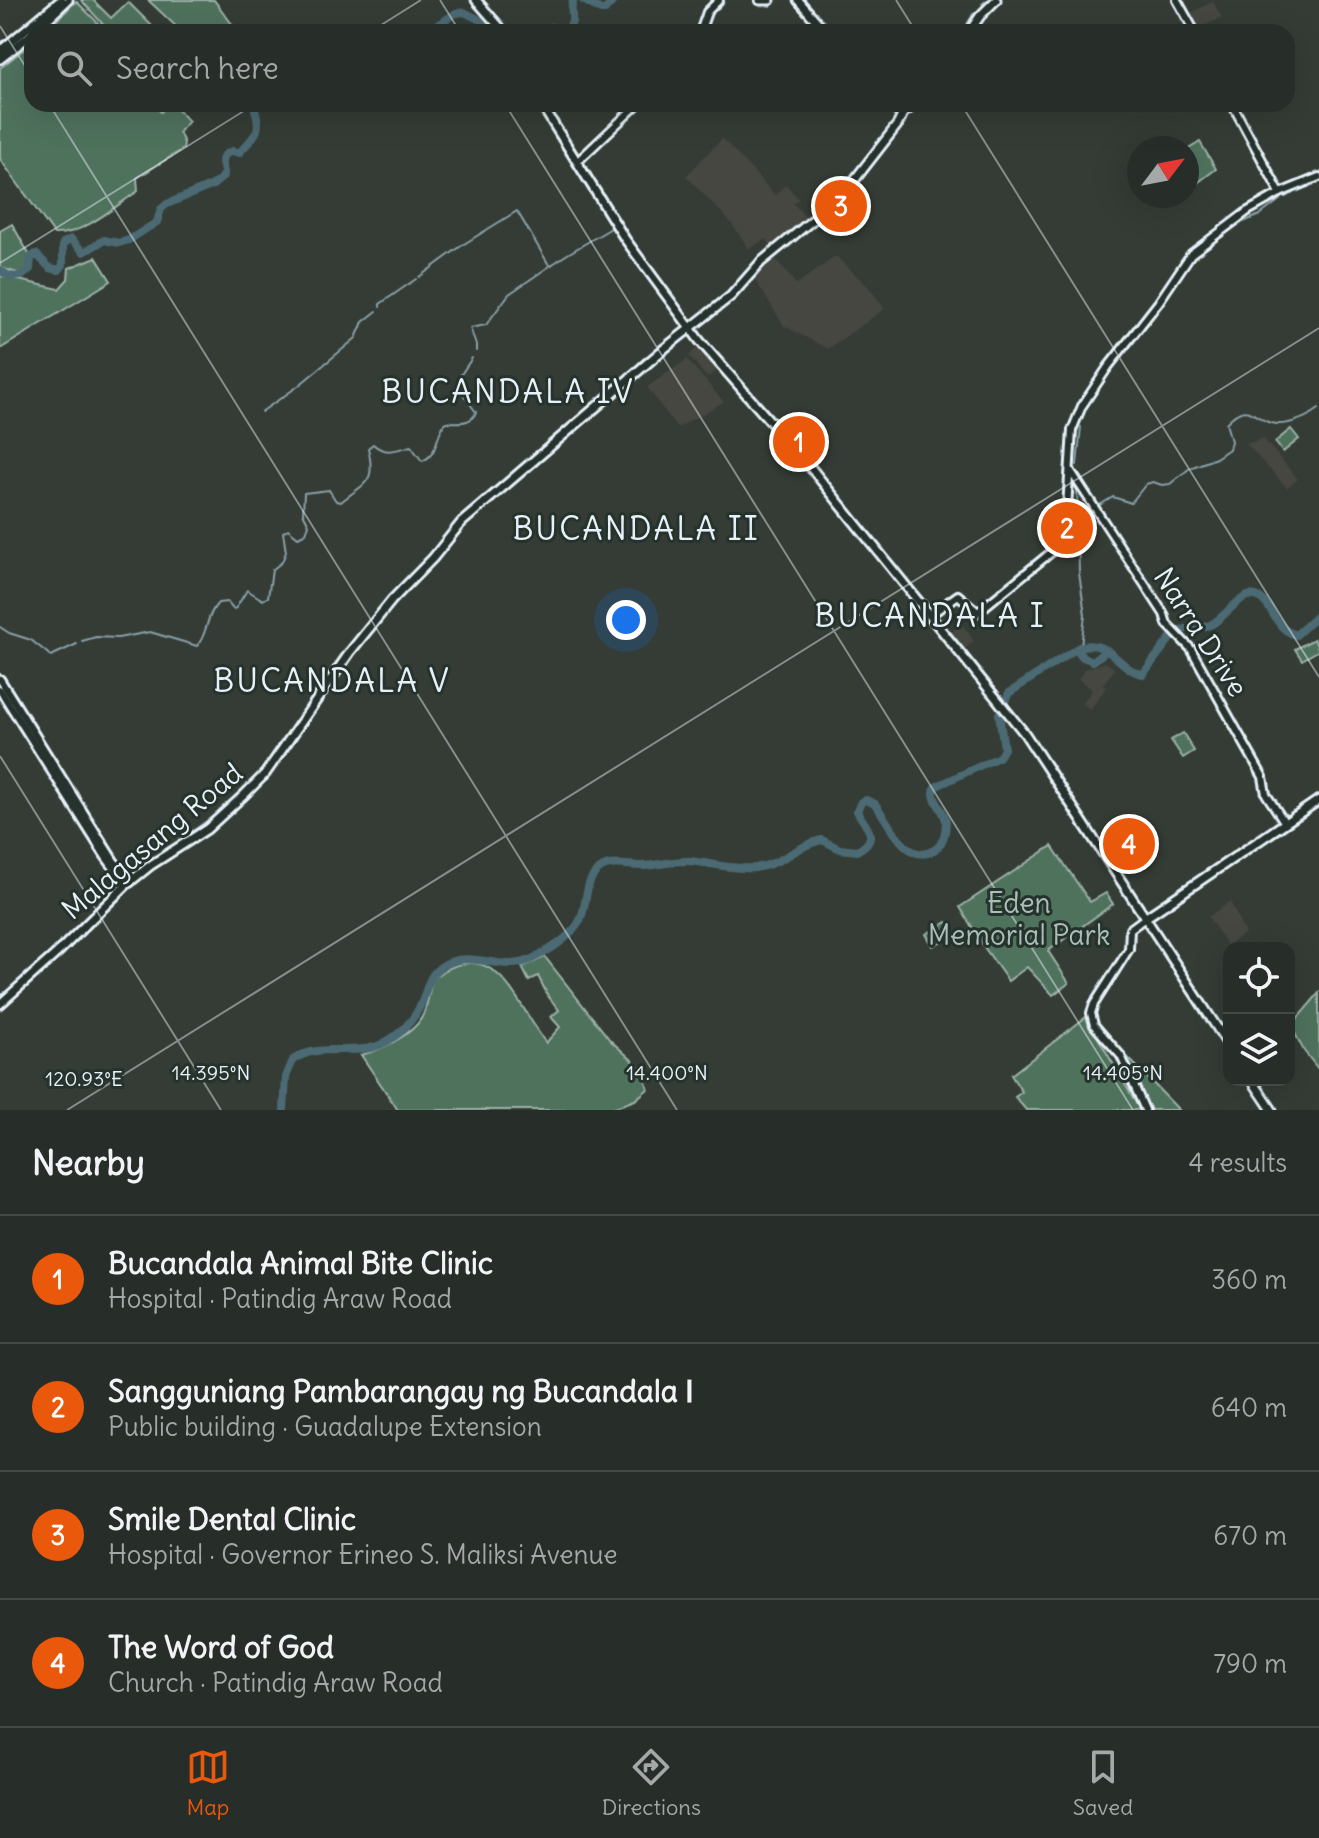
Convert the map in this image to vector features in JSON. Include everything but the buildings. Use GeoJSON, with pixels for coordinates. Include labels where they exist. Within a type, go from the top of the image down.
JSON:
{"type":"FeatureCollection","features":[{"type":"Feature","properties":{"kind":"main road"},"geometry":{"type":"LineString","coordinates":[[38,24],[61,0]]}},
{"type":"Feature","properties":{"kind":"main road"},"geometry":{"type":"LineString","coordinates":[[41,24],[68,0]]}},
{"type":"Feature","properties":{"kind":"main road"},"geometry":{"type":"LineString","coordinates":[[476,0],[497,24]]}},
{"type":"Feature","properties":{"kind":"main road"},"geometry":{"type":"LineString","coordinates":[[760,0],[770,0]]}},
{"type":"Feature","properties":{"kind":"main road"},"geometry":{"type":"LineString","coordinates":[[798,0],[819,24]]}},
{"type":"Feature","properties":{"kind":"main road"},"geometry":{"type":"LineString","coordinates":[[974,24],[996,0]]}},
{"type":"Feature","properties":{"kind":"main road"},"geometry":{"type":"LineString","coordinates":[[0,51],[24,37]]}},
{"type":"Feature","properties":{"kind":"main road"},"geometry":{"type":"LineString","coordinates":[[0,59],[24,38]]}},
{"type":"Feature","properties":{"kind":"main road"},"geometry":{"type":"LineString","coordinates":[[546,112],[631,247],[699,340],[811,468],[1025,734],[1223,1037]]}},
{"type":"Feature","properties":{"kind":"main road","name":"Malagasang Road"},"geometry":{"type":"LineString","coordinates":[[0,1004],[129,884],[151,865],[207,829],[265,774],[350,652],[461,523],[677,338],[731,296],[761,262],[847,191],[903,113]]}},
{"type":"Feature","properties":{"kind":"main road"},"geometry":{"type":"LineString","coordinates":[[677,338],[688,336],[699,340]]}},
{"type":"Feature","properties":{"kind":"main road"},"geometry":{"type":"LineString","coordinates":[[1145,918],[1319,800]]}},
{"type":"Feature","properties":{"kind":"main road"},"geometry":{"type":"LineString","coordinates":[[1135,903],[1146,909],[1158,909]]}},
{"type":"Feature","properties":{"kind":"main road"},"geometry":{"type":"LineString","coordinates":[[1256,1086],[1272,1110]]}},
{"type":"Feature","properties":{"kind":"street"},"geometry":{"type":"LineString","coordinates":[[703,24],[707,12],[719,0]]}},
{"type":"Feature","properties":{"kind":"street"},"geometry":{"type":"LineString","coordinates":[[1177,0],[1190,24]]}},
{"type":"Feature","properties":{"kind":"street"},"geometry":{"type":"LineString","coordinates":[[577,162],[630,112]]}},
{"type":"Feature","properties":{"kind":"street"},"geometry":{"type":"LineString","coordinates":[[1236,112],[1280,193]]}},
{"type":"Feature","properties":{"kind":"street"},"geometry":{"type":"LineString","coordinates":[[930,615],[958,595],[978,612],[1065,542],[1071,531],[1067,508],[1072,430],[1082,406],[1108,367],[1150,314],[1191,254],[1248,211],[1280,193],[1319,177]]}},
{"type":"Feature","properties":{"kind":"street","name":"Narra Drive"},"geometry":{"type":"LineString","coordinates":[[1069,469],[1164,614],[1166,622],[1191,649],[1263,777],[1266,794],[1285,823]]}},
{"type":"Feature","properties":{"kind":"street"},"geometry":{"type":"LineString","coordinates":[[0,679],[129,884]]}},
{"type":"Feature","properties":{"kind":"street"},"geometry":{"type":"LineString","coordinates":[[0,690],[105,856],[129,884]]}},
{"type":"Feature","properties":{"kind":"street"},"geometry":{"type":"LineString","coordinates":[[1145,918],[1130,929],[1129,949],[1091,1013],[1096,1028],[1121,1056],[1145,1110]]}},
{"type":"Feature","properties":{"kind":"shaded area"},"geometry":{"type":"Polygon","coordinates":[[[1213,1],[1222,18],[1208,24],[1194,24],[1189,14],[1213,1]]]}},
{"type":"Feature","properties":{"kind":"shaded area"},"geometry":{"type":"Polygon","coordinates":[[[722,138],[775,195],[786,184],[799,199],[793,203],[809,220],[774,250],[766,239],[749,249],[731,223],[686,176],[722,138]]]}},
{"type":"Feature","properties":{"kind":"shaded area"},"geometry":{"type":"Polygon","coordinates":[[[836,256],[868,286],[885,309],[828,349],[784,326],[755,280],[774,257],[796,284],[836,256]]]}},
{"type":"Feature","properties":{"kind":"shaded area"},"geometry":{"type":"Polygon","coordinates":[[[698,346],[719,369],[707,378],[689,356],[698,346]]]}},
{"type":"Feature","properties":{"kind":"shaded area"},"geometry":{"type":"Polygon","coordinates":[[[687,359],[724,402],[677,428],[647,387],[687,359]]]}},
{"type":"Feature","properties":{"kind":"shaded area"},"geometry":{"type":"Polygon","coordinates":[[[1263,438],[1298,479],[1287,488],[1246,444],[1263,438]]]}},
{"type":"Feature","properties":{"kind":"shaded area"},"geometry":{"type":"Polygon","coordinates":[[[962,624],[974,641],[963,651],[949,634],[962,624]]]}},
{"type":"Feature","properties":{"kind":"shaded area"},"geometry":{"type":"Polygon","coordinates":[[[1106,662],[1115,669],[1103,684],[1106,688],[1090,710],[1082,703],[1092,690],[1078,679],[1085,669],[1106,662]]]}},
{"type":"Feature","properties":{"kind":"shaded area"},"geometry":{"type":"Polygon","coordinates":[[[1230,901],[1245,934],[1232,942],[1225,942],[1208,917],[1230,901]]]}},
{"type":"Feature","properties":{"kind":"green space"},"geometry":{"type":"Polygon","coordinates":[[[81,0],[93,0],[111,18],[128,2],[150,24],[103,24],[81,0]]]}},
{"type":"Feature","properties":{"kind":"green space"},"geometry":{"type":"Polygon","coordinates":[[[148,0],[214,0],[232,24],[174,24],[148,0]]]}},
{"type":"Feature","properties":{"kind":"green space"},"geometry":{"type":"Polygon","coordinates":[[[76,1],[99,24],[53,24],[76,1]]]}},
{"type":"Feature","properties":{"kind":"green space"},"geometry":{"type":"Polygon","coordinates":[[[24,49],[24,112],[180,112],[189,121],[179,132],[183,149],[137,178],[138,191],[98,219],[76,230],[54,234],[0,159],[0,68],[24,49]]]}},
{"type":"Feature","properties":{"kind":"green space"},"geometry":{"type":"Polygon","coordinates":[[[1199,143],[1216,169],[1199,182],[1199,143]]]}},
{"type":"Feature","properties":{"kind":"green space"},"geometry":{"type":"Polygon","coordinates":[[[12,224],[29,254],[28,267],[21,274],[0,266],[0,231],[12,224]]]}},
{"type":"Feature","properties":{"kind":"green space"},"geometry":{"type":"Polygon","coordinates":[[[96,257],[111,281],[0,349],[0,276],[59,289],[68,279],[69,268],[96,257]]]}},
{"type":"Feature","properties":{"kind":"green space"},"geometry":{"type":"Polygon","coordinates":[[[1291,429],[1299,439],[1283,452],[1275,442],[1291,429]]]}},
{"type":"Feature","properties":{"kind":"green space"},"geometry":{"type":"Polygon","coordinates":[[[1314,639],[1319,650],[1302,660],[1295,649],[1314,639]]]}},
{"type":"Feature","properties":{"kind":"green space"},"geometry":{"type":"Polygon","coordinates":[[[1183,733],[1194,751],[1183,758],[1171,740],[1183,733]]]}},
{"type":"Feature","properties":{"kind":"green space","name":"Eden Memorial Park"},"geometry":{"type":"Polygon","coordinates":[[[1052,846],[1090,902],[1106,893],[1113,904],[1048,951],[1069,983],[1053,995],[1027,967],[1008,981],[960,907],[1052,846]]]}},
{"type":"Feature","properties":{"kind":"green space"},"geometry":{"type":"Polygon","coordinates":[[[947,922],[954,934],[933,946],[926,934],[947,922]]]}},
{"type":"Feature","properties":{"kind":"green space"},"geometry":{"type":"Polygon","coordinates":[[[545,957],[610,1040],[643,1070],[648,1089],[635,1100],[607,1110],[398,1110],[361,1055],[395,1041],[418,1024],[426,1008],[433,978],[454,966],[472,963],[488,967],[513,992],[546,1043],[560,1027],[551,1017],[559,1010],[538,976],[529,981],[522,967],[545,957]]]}},
{"type":"Feature","properties":{"kind":"green space"},"geometry":{"type":"Polygon","coordinates":[[[1319,993],[1319,1070],[1295,1034],[1295,1021],[1319,993]]]}},
{"type":"Feature","properties":{"kind":"green space"},"geometry":{"type":"Polygon","coordinates":[[[1086,1017],[1140,1110],[1026,1110],[1015,1097],[1022,1092],[1011,1075],[1086,1017]]]}},
{"type":"Feature","properties":{"kind":"green space"},"geometry":{"type":"Polygon","coordinates":[[[1110,1039],[1179,1110],[1150,1110],[1123,1054],[1110,1039]]]}},
{"type":"Feature","properties":{"kind":"waterway"},"geometry":{"type":"LineString","coordinates":[[571,24],[574,0]]}},
{"type":"Feature","properties":{"kind":"waterway"},"geometry":{"type":"LineString","coordinates":[[583,0],[601,10],[605,10],[614,0]]}},
{"type":"Feature","properties":{"kind":"waterway"},"geometry":{"type":"LineString","coordinates":[[982,4],[987,0]]}},
{"type":"Feature","properties":{"kind":"waterway"},"geometry":{"type":"LineString","coordinates":[[439,24],[456,13],[464,12],[484,24]]}},
{"type":"Feature","properties":{"kind":"waterway"},"geometry":{"type":"LineString","coordinates":[[967,24],[973,14]]}},
{"type":"Feature","properties":{"kind":"waterway"},"geometry":{"type":"LineString","coordinates":[[0,270],[10,277],[22,276],[30,269],[31,257],[36,254],[50,268],[59,270],[63,265],[63,243],[71,239],[84,252],[104,240],[119,243],[129,240],[157,222],[161,209],[167,204],[213,185],[224,176],[224,156],[232,151],[239,153],[256,133],[255,112]]}},
{"type":"Feature","properties":{"kind":"waterway"},"geometry":{"type":"LineString","coordinates":[[1285,197],[1319,180]]}},
{"type":"Feature","properties":{"kind":"waterway"},"geometry":{"type":"LineString","coordinates":[[824,206],[844,188]]}},
{"type":"Feature","properties":{"kind":"waterway"},"geometry":{"type":"LineString","coordinates":[[1179,277],[1193,257],[1281,199]]}},
{"type":"Feature","properties":{"kind":"waterway"},"geometry":{"type":"LineString","coordinates":[[419,277],[517,211],[549,265]]}},
{"type":"Feature","properties":{"kind":"waterway"},"geometry":{"type":"LineString","coordinates":[[476,351],[470,328],[486,325],[509,294],[613,227]]}},
{"type":"Feature","properties":{"kind":"waterway"},"geometry":{"type":"LineString","coordinates":[[749,270],[752,265]]}},
{"type":"Feature","properties":{"kind":"waterway"},"geometry":{"type":"LineString","coordinates":[[380,307],[416,279]]}},
{"type":"Feature","properties":{"kind":"waterway"},"geometry":{"type":"LineString","coordinates":[[1089,400],[1157,309]]}},
{"type":"Feature","properties":{"kind":"waterway"},"geometry":{"type":"LineString","coordinates":[[261,412],[356,338],[363,322],[377,311]]}},
{"type":"Feature","properties":{"kind":"waterway"},"geometry":{"type":"LineString","coordinates":[[82,641],[150,632],[197,646],[218,603],[227,602],[233,609],[236,608],[247,590],[263,600],[268,597],[272,570],[282,562],[286,552],[283,532],[288,529],[298,537],[306,533],[309,525],[303,513],[304,493],[329,490],[336,501],[341,502],[363,485],[370,475],[368,448],[373,444],[386,451],[411,446],[422,461],[427,458],[446,422],[467,421],[476,412],[462,393],[460,376],[472,358]]}},
{"type":"Feature","properties":{"kind":"waterway"},"geometry":{"type":"LineString","coordinates":[[634,368],[644,358]]}},
{"type":"Feature","properties":{"kind":"waterway"},"geometry":{"type":"LineString","coordinates":[[606,392],[630,371]]}},
{"type":"Feature","properties":{"kind":"waterway"},"geometry":{"type":"LineString","coordinates":[[1098,506],[1113,497],[1131,503],[1146,484],[1170,484],[1190,468],[1216,458],[1229,449],[1231,441],[1226,423],[1240,412],[1249,412],[1271,423],[1283,424],[1319,409]]}},
{"type":"Feature","properties":{"kind":"waterway"},"geometry":{"type":"LineString","coordinates":[[1077,465],[1081,427]]}},
{"type":"Feature","properties":{"kind":"waterway"},"geometry":{"type":"LineString","coordinates":[[1077,485],[1079,573],[1085,615],[1081,646]]}},
{"type":"Feature","properties":{"kind":"waterway"},"geometry":{"type":"LineString","coordinates":[[1077,509],[1093,509]]}},
{"type":"Feature","properties":{"kind":"waterway"},"geometry":{"type":"LineString","coordinates":[[284,1110],[286,1077],[293,1060],[315,1051],[363,1049],[386,1042],[403,1030],[416,1014],[434,973],[453,961],[519,963],[550,949],[578,924],[591,880],[604,867],[683,861],[755,868],[822,840],[840,849],[857,851],[865,846],[870,836],[857,811],[861,802],[866,800],[875,804],[907,847],[924,854],[940,845],[945,830],[945,817],[934,797],[935,787],[999,757],[1004,749],[999,714],[1009,693],[1079,647],[1090,645],[1107,650],[1127,667],[1143,674],[1176,631],[1212,624],[1246,597],[1252,595],[1260,598],[1282,627],[1296,635],[1319,614]]}},
{"type":"Feature","properties":{"kind":"waterway"},"geometry":{"type":"LineString","coordinates":[[0,627],[31,640],[51,656],[77,644]]}},
{"type":"Feature","properties":{"kind":"waterway"},"geometry":{"type":"LineString","coordinates":[[1076,649],[1083,657],[1093,661],[1107,650]]}},
{"type":"Feature","properties":{"kind":"waterway"},"geometry":{"type":"LineString","coordinates":[[223,808],[229,803]]}},
{"type":"Feature","properties":{"kind":"waterway"},"geometry":{"type":"LineString","coordinates":[[152,860],[219,812]]}},
{"type":"Feature","properties":{"kind":"waterway"},"geometry":{"type":"LineString","coordinates":[[0,998],[73,932]]}},
{"type":"Feature","properties":{"kind":"place","name":"Smile Dental Clinic"},"geometry":{"type":"Point","coordinates":[841,206]}},
{"type":"Feature","properties":{"kind":"place","name":"Bucandala Animal Bite Clinic"},"geometry":{"type":"Point","coordinates":[799,442]}},
{"type":"Feature","properties":{"kind":"place","name":"Sangguniang Pambarangay ng Bucandala Ⅰ"},"geometry":{"type":"Point","coordinates":[1067,528]}},
{"type":"Feature","properties":{"kind":"place","name":"The Word of God"},"geometry":{"type":"Point","coordinates":[1129,844]}},
{"type":"Feature","properties":{"kind":"district","name":"BUCANDALA IV"},"geometry":{"type":"Point","coordinates":[508,391]}},
{"type":"Feature","properties":{"kind":"district","name":"BUCANDALA II"},"geometry":{"type":"Point","coordinates":[636,528]}},
{"type":"Feature","properties":{"kind":"district","name":"BUCANDALA I"},"geometry":{"type":"Point","coordinates":[930,615]}},
{"type":"Feature","properties":{"kind":"district","name":"BUCANDALA V"},"geometry":{"type":"Point","coordinates":[332,680]}}]}
